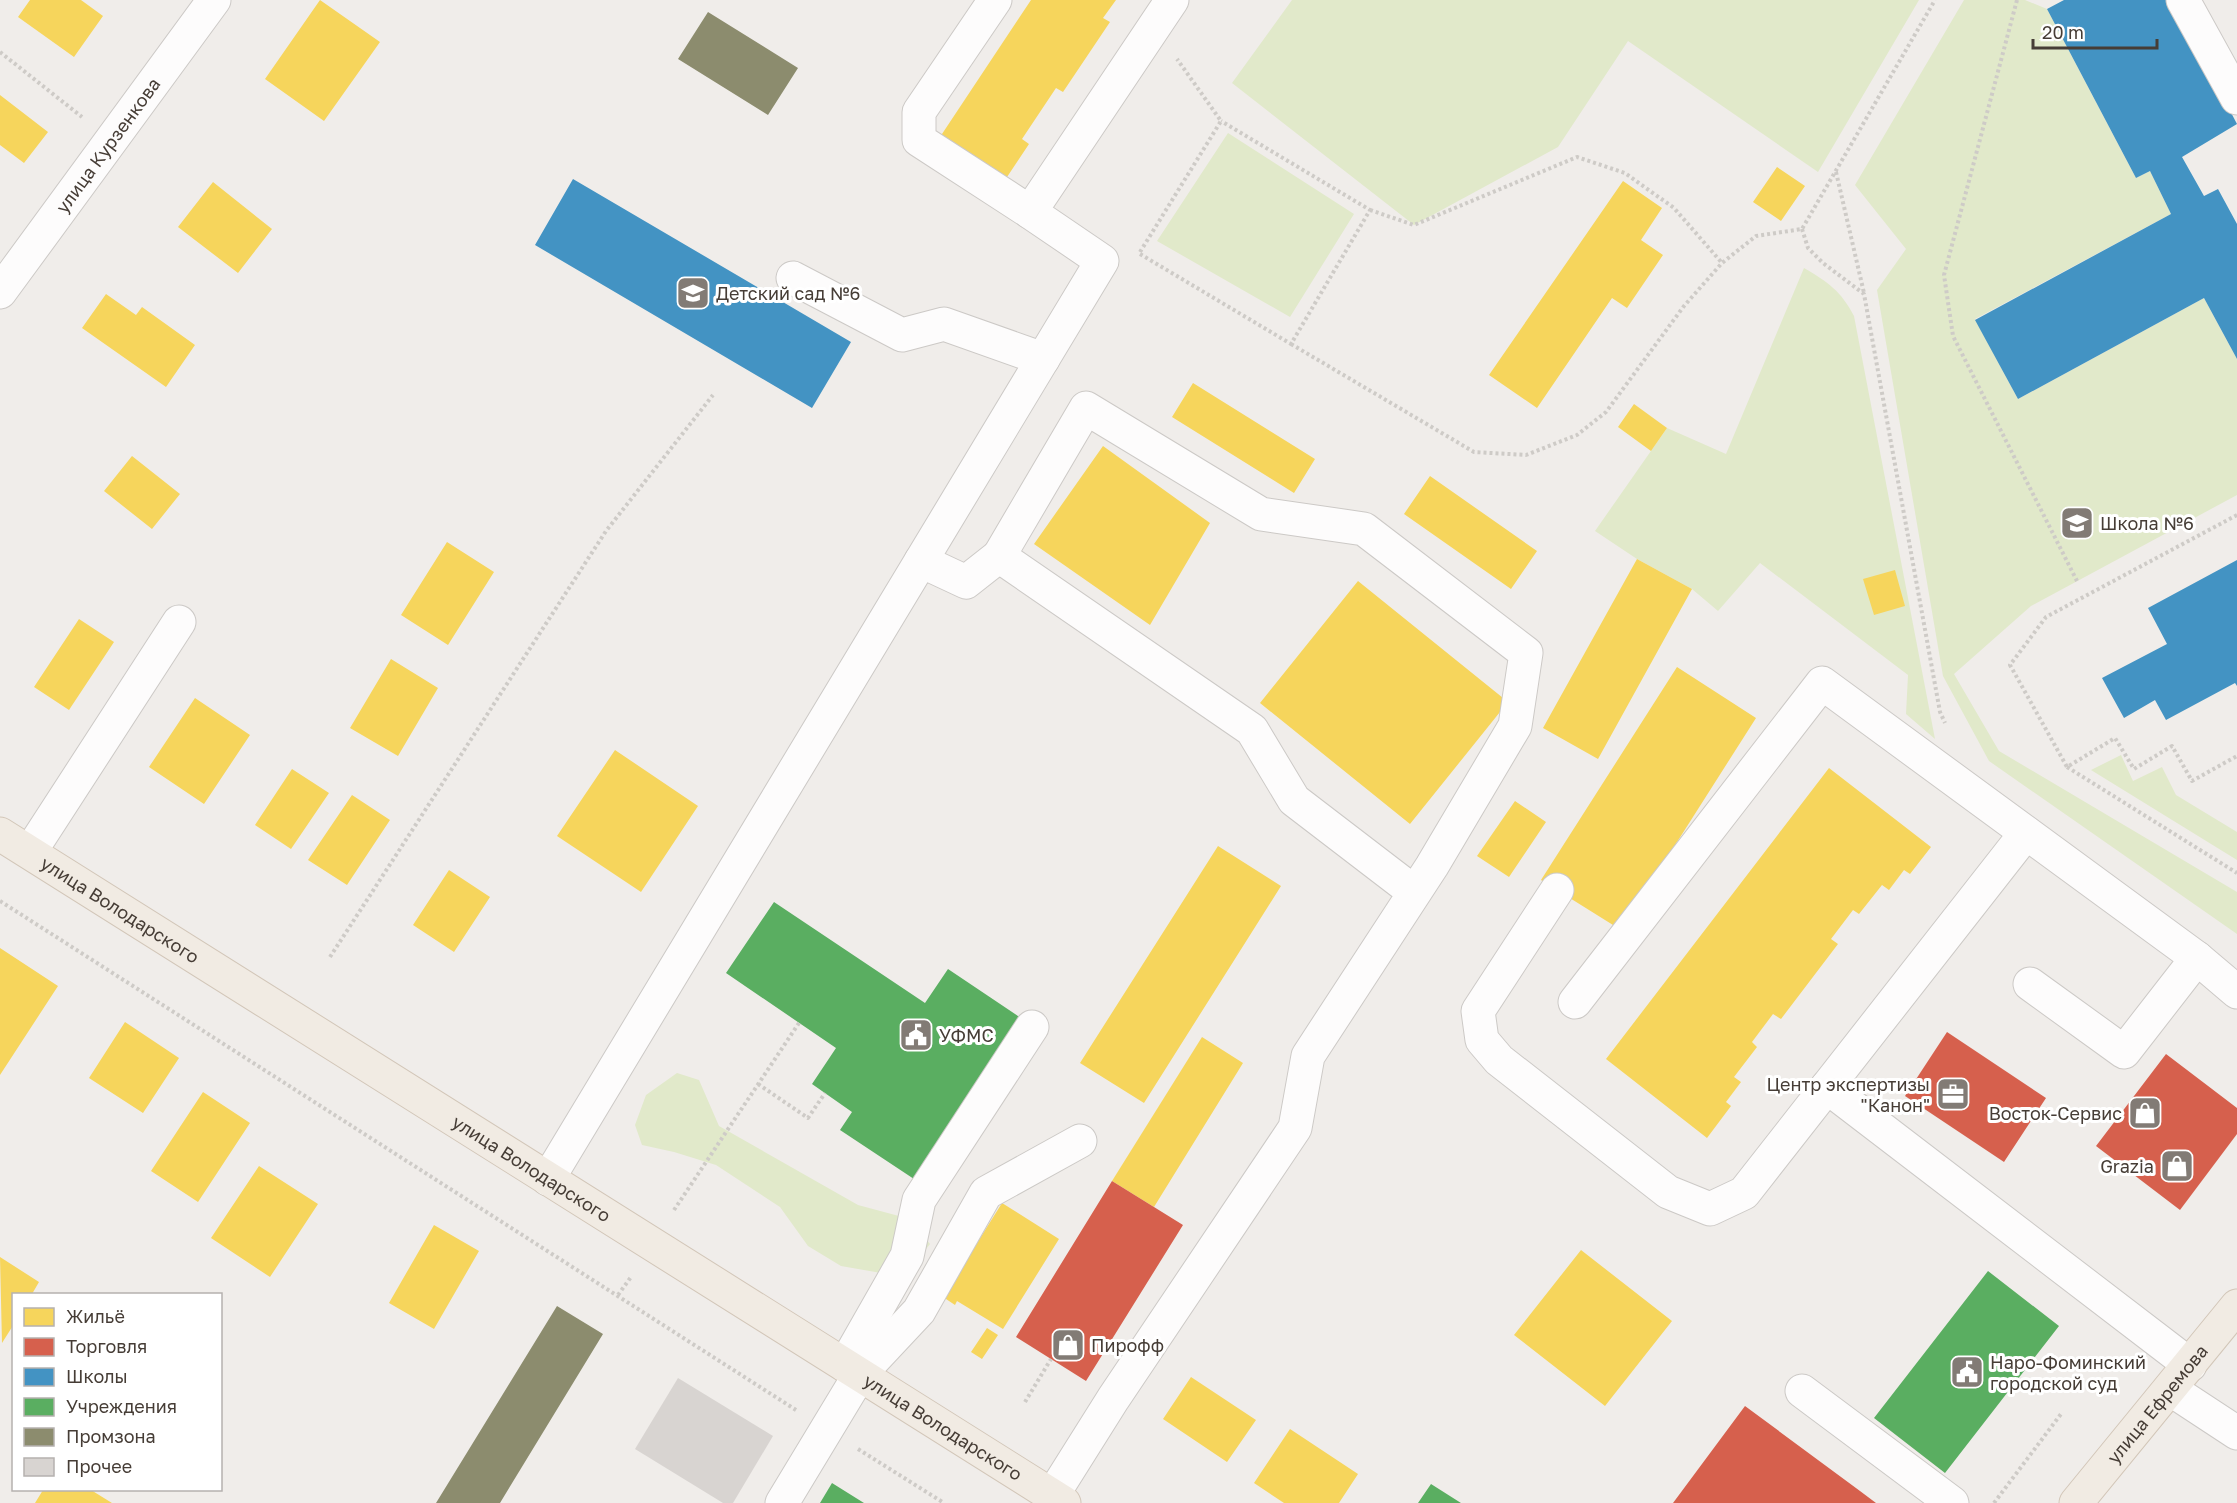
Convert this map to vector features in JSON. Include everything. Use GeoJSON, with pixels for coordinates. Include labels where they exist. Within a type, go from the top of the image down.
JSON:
{"type":"FeatureCollection","features":[{"type":"Feature","properties":{"kind":"main road","name":"улица Володарского"},"geometry":{"type":"LineString","coordinates":[[0,834],[1058,1499]]}},
{"type":"Feature","properties":{"kind":"main road","name":"улица Ефремова"},"geometry":{"type":"LineString","coordinates":[[2076,1503],[2237,1306]]}},
{"type":"Feature","properties":{"kind":"street","name":"улица Курзенкова"},"geometry":{"type":"LineString","coordinates":[[0,292],[214,0]]}},
{"type":"Feature","properties":{"kind":"street"},"geometry":{"type":"LineString","coordinates":[[548,1179],[1102,261],[919,140],[919,112],[995,0]]}},
{"type":"Feature","properties":{"kind":"street"},"geometry":{"type":"LineString","coordinates":[[2183,0],[2237,98]]}},
{"type":"Feature","properties":{"kind":"street"},"geometry":{"type":"LineString","coordinates":[[1030,212],[1163,13]]}},
{"type":"Feature","properties":{"kind":"street"},"geometry":{"type":"LineString","coordinates":[[793,278],[902,335],[944,324],[1043,359]]}},
{"type":"Feature","properties":{"kind":"street"},"geometry":{"type":"LineString","coordinates":[[921,561],[966,582],[999,556],[1086,408],[1261,514],[1364,529],[1526,653],[1515,726],[1414,892],[1308,1056],[1295,1128],[1113,1399],[1058,1499]]}},
{"type":"Feature","properties":{"kind":"street"},"geometry":{"type":"LineString","coordinates":[[999,556],[1252,730],[1294,800],[1414,892]]}},
{"type":"Feature","properties":{"kind":"street"},"geometry":{"type":"LineString","coordinates":[[30,852],[179,622]]}},
{"type":"Feature","properties":{"kind":"street"},"geometry":{"type":"LineString","coordinates":[[1575,1002],[1822,683],[2197,958],[2237,992]]}},
{"type":"Feature","properties":{"kind":"street"},"geometry":{"type":"LineString","coordinates":[[1557,890],[1478,1011],[1482,1040],[1499,1060],[1668,1192],[1710,1209],[1744,1193],[2026,833]]}},
{"type":"Feature","properties":{"kind":"street"},"geometry":{"type":"LineString","coordinates":[[2030,984],[2124,1052],[2197,958]]}},
{"type":"Feature","properties":{"kind":"street"},"geometry":{"type":"LineString","coordinates":[[782,1503],[827,1430],[853,1369],[907,1256],[919,1200],[1032,1027]]}},
{"type":"Feature","properties":{"kind":"street"},"geometry":{"type":"LineString","coordinates":[[1827,1087],[2180,1377],[2237,1433]]}},
{"type":"Feature","properties":{"kind":"street"},"geometry":{"type":"LineString","coordinates":[[853,1369],[919,1311],[986,1193],[1080,1141]]}},
{"type":"Feature","properties":{"kind":"street"},"geometry":{"type":"LineString","coordinates":[[1802,1391],[1952,1503]]}},
{"type":"Feature","properties":{"kind":"path"},"geometry":{"type":"LineString","coordinates":[[1864,294],[1822,263],[1808,248],[1802,229],[1935,0]]}},
{"type":"Feature","properties":{"kind":"path"},"geometry":{"type":"LineString","coordinates":[[2017,0],[1944,275],[1953,336],[2077,581]]}},
{"type":"Feature","properties":{"kind":"path"},"geometry":{"type":"LineString","coordinates":[[1163,13],[1221,122],[1370,210],[1414,225],[1577,157],[1625,173],[1674,208],[1722,262]]}},
{"type":"Feature","properties":{"kind":"path"},"geometry":{"type":"LineString","coordinates":[[0,52],[90,124]]}},
{"type":"Feature","properties":{"kind":"path"},"geometry":{"type":"LineString","coordinates":[[1139,254],[1221,122]]}},
{"type":"Feature","properties":{"kind":"path"},"geometry":{"type":"LineString","coordinates":[[1836,171],[1864,294],[1940,712],[1949,733]]}},
{"type":"Feature","properties":{"kind":"path"},"geometry":{"type":"LineString","coordinates":[[1291,344],[1370,210]]}},
{"type":"Feature","properties":{"kind":"path"},"geometry":{"type":"LineString","coordinates":[[1102,261],[1139,254],[1474,452],[1526,455],[1577,435],[1606,412],[1684,306],[1722,262],[1756,236],[1802,229]]}},
{"type":"Feature","properties":{"kind":"path"},"geometry":{"type":"LineString","coordinates":[[330,957],[606,531],[713,395]]}},
{"type":"Feature","properties":{"kind":"path"},"geometry":{"type":"LineString","coordinates":[[2237,515],[2046,617],[2010,665],[2067,767],[2237,873]]}},
{"type":"Feature","properties":{"kind":"path"},"geometry":{"type":"LineString","coordinates":[[2067,767],[2115,738],[2134,770],[2172,746],[2192,781],[2237,756]]}},
{"type":"Feature","properties":{"kind":"path"},"geometry":{"type":"LineString","coordinates":[[0,901],[944,1503]]}},
{"type":"Feature","properties":{"kind":"path"},"geometry":{"type":"LineString","coordinates":[[674,1210],[799,1023]]}},
{"type":"Feature","properties":{"kind":"path"},"geometry":{"type":"LineString","coordinates":[[758,1084],[808,1118],[825,1093]]}},
{"type":"Feature","properties":{"kind":"path"},"geometry":{"type":"LineString","coordinates":[[618,1295],[631,1277]]}},
{"type":"Feature","properties":{"kind":"path"},"geometry":{"type":"LineString","coordinates":[[1025,1402],[1051,1359]]}},
{"type":"Feature","properties":{"kind":"path"},"geometry":{"type":"LineString","coordinates":[[1994,1503],[2061,1414]]}},
{"type":"Feature","properties":{"kind":"green space"},"geometry":{"type":"Polygon","coordinates":[[[1292,0],[1919,0],[1818,172],[1628,41],[1558,147],[1414,225],[1232,83],[1292,0]]]}},
{"type":"Feature","properties":{"kind":"green space"},"geometry":{"type":"Polygon","coordinates":[[[1964,0],[2025,0],[2047,9],[2136,178],[2150,171],[2171,214],[1975,319],[2018,399],[2204,298],[2237,359],[2237,495],[2031,606],[1954,674],[1999,751],[2237,892],[2237,934],[1989,761],[1943,676],[1877,290],[1906,249],[1855,185],[1964,0]]]}},
{"type":"Feature","properties":{"kind":"green space"},"geometry":{"type":"Polygon","coordinates":[[[1228,133],[1354,214],[1290,317],[1157,241],[1228,133]]]}},
{"type":"Feature","properties":{"kind":"green space"},"geometry":{"type":"Polygon","coordinates":[[[1804,268],[1833,288],[1854,316],[1935,739],[1906,714],[1908,675],[1760,563],[1718,611],[1692,589],[1637,559],[1595,531],[1667,428],[1726,454],[1804,268]]]}},
{"type":"Feature","properties":{"kind":"green space"},"geometry":{"type":"Polygon","coordinates":[[[2121,755],[2133,781],[2162,767],[2176,795],[2237,832],[2237,860],[2091,770],[2121,755]]]}},
{"type":"Feature","properties":{"kind":"green space"},"geometry":{"type":"Polygon","coordinates":[[[677,1073],[699,1080],[719,1126],[858,1205],[910,1219],[930,1244],[909,1271],[881,1273],[841,1266],[808,1246],[780,1207],[716,1165],[642,1145],[635,1125],[646,1095],[677,1073]]]}},
{"type":"Feature","properties":{"kind":"building: Жильё"},"geometry":{"type":"Polygon","coordinates":[[[30,0],[81,0],[103,16],[74,57],[18,17],[30,0]]]}},
{"type":"Feature","properties":{"kind":"building: Жильё"},"geometry":{"type":"Polygon","coordinates":[[[320,0],[380,42],[324,121],[265,79],[320,0]]]}},
{"type":"Feature","properties":{"kind":"building: Жильё"},"geometry":{"type":"Polygon","coordinates":[[[1031,0],[1116,0],[1103,18],[1110,22],[1063,92],[1056,88],[1022,139],[1029,144],[1005,180],[940,137],[1031,0]]]}},
{"type":"Feature","properties":{"kind":"building: Жильё"},"geometry":{"type":"Polygon","coordinates":[[[0,95],[48,132],[24,163],[0,145],[0,95]]]}},
{"type":"Feature","properties":{"kind":"building: Жильё"},"geometry":{"type":"Polygon","coordinates":[[[1777,167],[1805,186],[1781,221],[1753,202],[1777,167]]]}},
{"type":"Feature","properties":{"kind":"building: Жильё"},"geometry":{"type":"Polygon","coordinates":[[[1623,181],[1662,208],[1641,240],[1663,255],[1627,308],[1612,298],[1537,408],[1489,375],[1623,181]]]}},
{"type":"Feature","properties":{"kind":"building: Жильё"},"geometry":{"type":"Polygon","coordinates":[[[213,182],[272,229],[238,273],[178,227],[213,182]]]}},
{"type":"Feature","properties":{"kind":"building: Жильё"},"geometry":{"type":"Polygon","coordinates":[[[106,294],[136,315],[142,307],[195,345],[166,387],[82,328],[106,294]]]}},
{"type":"Feature","properties":{"kind":"building: Жильё"},"geometry":{"type":"Polygon","coordinates":[[[1193,383],[1315,459],[1294,493],[1172,417],[1193,383]]]}},
{"type":"Feature","properties":{"kind":"building: Жильё"},"geometry":{"type":"Polygon","coordinates":[[[1634,404],[1667,428],[1651,451],[1618,427],[1634,404]]]}},
{"type":"Feature","properties":{"kind":"building: Жильё"},"geometry":{"type":"Polygon","coordinates":[[[1103,446],[1210,523],[1150,625],[1034,544],[1103,446]]]}},
{"type":"Feature","properties":{"kind":"building: Жильё"},"geometry":{"type":"Polygon","coordinates":[[[132,456],[180,494],[152,529],[104,491],[132,456]]]}},
{"type":"Feature","properties":{"kind":"building: Жильё"},"geometry":{"type":"Polygon","coordinates":[[[1430,476],[1537,551],[1511,589],[1404,514],[1430,476]]]}},
{"type":"Feature","properties":{"kind":"building: Жильё"},"geometry":{"type":"Polygon","coordinates":[[[447,542],[494,572],[448,645],[401,615],[447,542]]]}},
{"type":"Feature","properties":{"kind":"building: Жильё"},"geometry":{"type":"Polygon","coordinates":[[[1637,559],[1692,589],[1598,759],[1543,728],[1637,559]]]}},
{"type":"Feature","properties":{"kind":"building: Жильё"},"geometry":{"type":"Polygon","coordinates":[[[1895,570],[1905,606],[1874,615],[1863,579],[1895,570]]]}},
{"type":"Feature","properties":{"kind":"building: Жильё"},"geometry":{"type":"Polygon","coordinates":[[[1358,581],[1508,702],[1410,824],[1260,703],[1358,581]]]}},
{"type":"Feature","properties":{"kind":"building: Жильё"},"geometry":{"type":"Polygon","coordinates":[[[79,619],[114,642],[69,710],[34,687],[79,619]]]}},
{"type":"Feature","properties":{"kind":"building: Жильё"},"geometry":{"type":"Polygon","coordinates":[[[391,659],[438,688],[398,756],[350,728],[391,659]]]}},
{"type":"Feature","properties":{"kind":"building: Жильё"},"geometry":{"type":"Polygon","coordinates":[[[1677,667],[1756,718],[1621,930],[1541,880],[1677,667]]]}},
{"type":"Feature","properties":{"kind":"building: Жильё"},"geometry":{"type":"Polygon","coordinates":[[[195,698],[250,735],[204,804],[149,767],[195,698]]]}},
{"type":"Feature","properties":{"kind":"building: Жильё"},"geometry":{"type":"Polygon","coordinates":[[[615,750],[698,806],[641,892],[557,836],[615,750]]]}},
{"type":"Feature","properties":{"kind":"building: Жильё"},"geometry":{"type":"Polygon","coordinates":[[[1829,768],[1931,847],[1910,874],[1904,870],[1889,890],[1882,885],[1859,914],[1853,910],[1831,939],[1838,944],[1781,1019],[1773,1014],[1752,1042],[1757,1047],[1734,1077],[1741,1082],[1726,1102],[1731,1106],[1707,1138],[1606,1059],[1829,768]]]}},
{"type":"Feature","properties":{"kind":"building: Жильё"},"geometry":{"type":"Polygon","coordinates":[[[292,769],[329,793],[291,849],[255,825],[292,769]]]}},
{"type":"Feature","properties":{"kind":"building: Жильё"},"geometry":{"type":"Polygon","coordinates":[[[352,795],[390,820],[347,885],[308,860],[352,795]]]}},
{"type":"Feature","properties":{"kind":"building: Жильё"},"geometry":{"type":"Polygon","coordinates":[[[1515,801],[1546,822],[1509,877],[1477,856],[1515,801]]]}},
{"type":"Feature","properties":{"kind":"building: Жильё"},"geometry":{"type":"Polygon","coordinates":[[[1218,846],[1281,886],[1144,1103],[1080,1063],[1218,846]]]}},
{"type":"Feature","properties":{"kind":"building: Жильё"},"geometry":{"type":"Polygon","coordinates":[[[449,870],[490,897],[454,952],[413,925],[449,870]]]}},
{"type":"Feature","properties":{"kind":"building: Жильё"},"geometry":{"type":"Polygon","coordinates":[[[0,948],[58,986],[0,1075],[0,948]]]}},
{"type":"Feature","properties":{"kind":"building: Жильё"},"geometry":{"type":"Polygon","coordinates":[[[125,1022],[179,1058],[143,1113],[89,1078],[125,1022]]]}},
{"type":"Feature","properties":{"kind":"building: Жильё"},"geometry":{"type":"Polygon","coordinates":[[[1202,1037],[1243,1063],[1154,1207],[1112,1181],[1202,1037]]]}},
{"type":"Feature","properties":{"kind":"building: Жильё"},"geometry":{"type":"Polygon","coordinates":[[[203,1092],[250,1123],[198,1202],[151,1171],[203,1092]]]}},
{"type":"Feature","properties":{"kind":"building: Жильё"},"geometry":{"type":"Polygon","coordinates":[[[259,1166],[318,1204],[270,1277],[211,1238],[259,1166]]]}},
{"type":"Feature","properties":{"kind":"building: Жильё"},"geometry":{"type":"Polygon","coordinates":[[[1002,1203],[1059,1239],[1003,1329],[957,1301],[955,1305],[940,1295],[952,1283],[1002,1203]]]}},
{"type":"Feature","properties":{"kind":"building: Жильё"},"geometry":{"type":"Polygon","coordinates":[[[434,1225],[479,1251],[434,1329],[389,1303],[434,1225]]]}},
{"type":"Feature","properties":{"kind":"building: Жильё"},"geometry":{"type":"Polygon","coordinates":[[[1581,1250],[1672,1321],[1605,1406],[1514,1335],[1581,1250]]]}},
{"type":"Feature","properties":{"kind":"building: Жильё"},"geometry":{"type":"Polygon","coordinates":[[[0,1257],[39,1282],[33,1293],[12,1293],[12,1327],[2,1343],[0,1257]]]}},
{"type":"Feature","properties":{"kind":"building: Жильё"},"geometry":{"type":"Polygon","coordinates":[[[987,1328],[998,1335],[982,1359],[971,1352],[987,1328]]]}},
{"type":"Feature","properties":{"kind":"building: Жильё"},"geometry":{"type":"Polygon","coordinates":[[[1191,1377],[1256,1420],[1227,1462],[1163,1419],[1191,1377]]]}},
{"type":"Feature","properties":{"kind":"building: Жильё"},"geometry":{"type":"Polygon","coordinates":[[[1290,1429],[1358,1474],[1339,1503],[1284,1503],[1254,1483],[1290,1429]]]}},
{"type":"Feature","properties":{"kind":"building: Жильё"},"geometry":{"type":"Polygon","coordinates":[[[42,1491],[93,1491],[112,1503],[35,1503],[42,1491]]]}},
{"type":"Feature","properties":{"kind":"building: Торговля"},"geometry":{"type":"Polygon","coordinates":[[[1947,1032],[2046,1098],[2004,1162],[1905,1096],[1947,1032]]]}},
{"type":"Feature","properties":{"kind":"building: Торговля"},"geometry":{"type":"Polygon","coordinates":[[[2166,1054],[2237,1108],[2237,1134],[2180,1210],[2096,1146],[2166,1054]]]}},
{"type":"Feature","properties":{"kind":"building: Торговля"},"geometry":{"type":"Polygon","coordinates":[[[1112,1181],[1183,1225],[1086,1381],[1016,1337],[1112,1181]]]}},
{"type":"Feature","properties":{"kind":"building: Торговля"},"geometry":{"type":"Polygon","coordinates":[[[1745,1406],[1860,1491],[1876,1503],[1673,1503],[1745,1406]]]}},
{"type":"Feature","properties":{"kind":"building: Школы"},"geometry":{"type":"Polygon","coordinates":[[[2064,0],[2172,0],[2237,124],[2182,157],[2204,196],[2218,189],[2237,224],[2237,359],[2204,298],[2018,399],[1975,320],[2171,214],[2150,171],[2136,178],[2047,9],[2064,0]]]}},
{"type":"Feature","properties":{"kind":"building: Школы","name":"Детский сад №6"},"geometry":{"type":"Polygon","coordinates":[[[573,179],[851,342],[812,408],[535,245],[573,179]]]}},
{"type":"Feature","properties":{"kind":"building: Школы"},"geometry":{"type":"Polygon","coordinates":[[[2237,560],[2237,686],[2235,683],[2166,720],[2155,700],[2124,718],[2102,678],[2167,644],[2148,608],[2237,560]]]}},
{"type":"Feature","properties":{"kind":"building: Учреждения","name":"УФМС"},"geometry":{"type":"Polygon","coordinates":[[[774,902],[925,1003],[948,969],[1024,1020],[917,1181],[840,1130],[852,1112],[812,1084],[836,1048],[726,973],[774,902]]]}},
{"type":"Feature","properties":{"kind":"building: Учреждения","name":"Наро-Фоминский городской суд"},"geometry":{"type":"Polygon","coordinates":[[[1988,1271],[2059,1326],[1945,1473],[1874,1418],[1988,1271]]]}},
{"type":"Feature","properties":{"kind":"building: Учреждения"},"geometry":{"type":"Polygon","coordinates":[[[832,1483],[864,1503],[820,1503],[832,1483]]]}},
{"type":"Feature","properties":{"kind":"building: Учреждения"},"geometry":{"type":"Polygon","coordinates":[[[1431,1484],[1461,1503],[1418,1503],[1431,1484]]]}},
{"type":"Feature","properties":{"kind":"building: Промзона"},"geometry":{"type":"Polygon","coordinates":[[[708,12],[798,68],[768,115],[678,59],[708,12]]]}},
{"type":"Feature","properties":{"kind":"building: Промзона"},"geometry":{"type":"Polygon","coordinates":[[[557,1306],[603,1334],[500,1503],[436,1503],[557,1306]]]}},
{"type":"Feature","properties":{"kind":"building: Прочее"},"geometry":{"type":"Polygon","coordinates":[[[678,1378],[773,1436],[733,1503],[723,1503],[635,1449],[678,1378]]]}},
{"type":"Feature","properties":{"kind":"place","name":"Детский сад №6"},"geometry":{"type":"Point","coordinates":[693,293]}},
{"type":"Feature","properties":{"kind":"place","name":"Школа №6"},"geometry":{"type":"Point","coordinates":[2077,523]}},
{"type":"Feature","properties":{"kind":"place","name":"УФМС"},"geometry":{"type":"Point","coordinates":[916,1035]}},
{"type":"Feature","properties":{"kind":"place","name":"Центр экспертизы \"Канон\""},"geometry":{"type":"Point","coordinates":[1953,1094]}},
{"type":"Feature","properties":{"kind":"place","name":"Восток-Сервис"},"geometry":{"type":"Point","coordinates":[2145,1113]}},
{"type":"Feature","properties":{"kind":"place","name":"Grazia"},"geometry":{"type":"Point","coordinates":[2177,1166]}},
{"type":"Feature","properties":{"kind":"place","name":"Пирофф"},"geometry":{"type":"Point","coordinates":[1068,1345]}},
{"type":"Feature","properties":{"kind":"place","name":"Наро-Фоминский городской суд"},"geometry":{"type":"Point","coordinates":[1967,1372]}}]}
